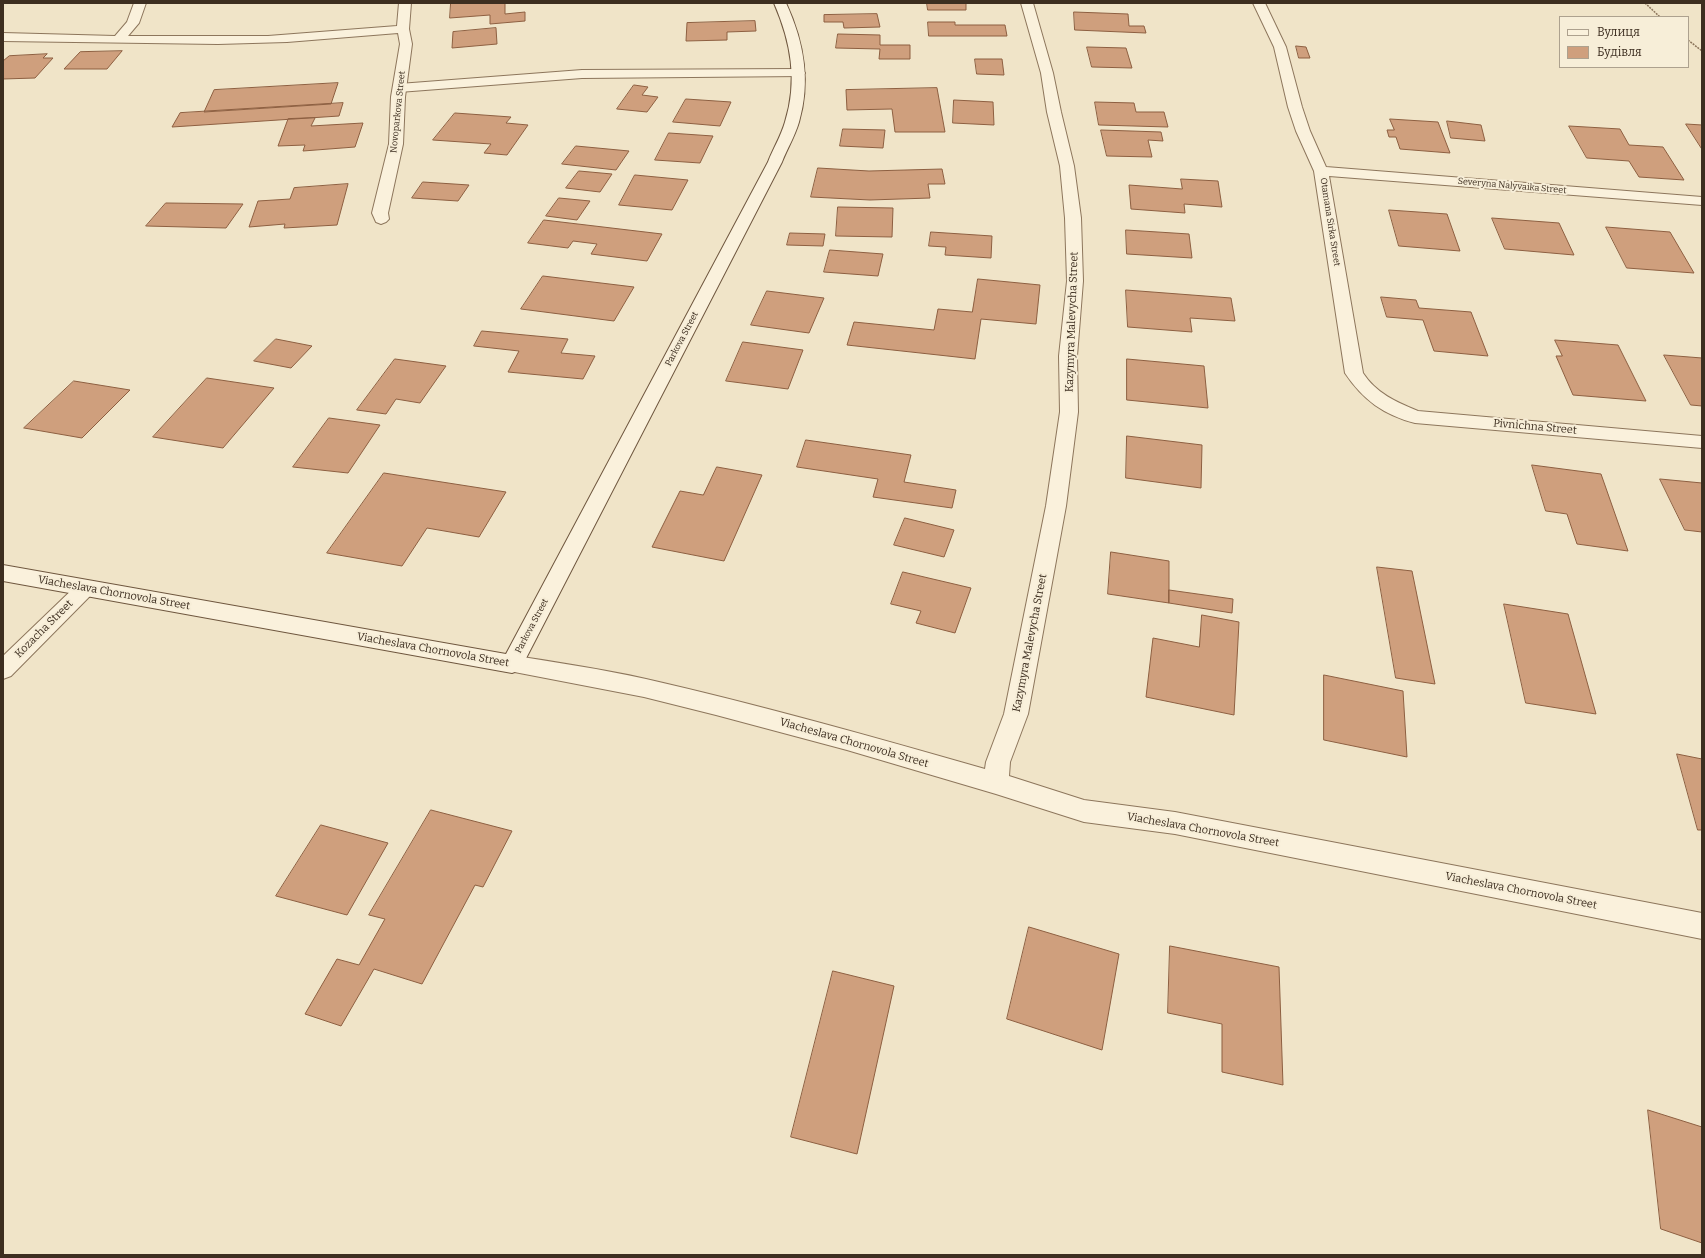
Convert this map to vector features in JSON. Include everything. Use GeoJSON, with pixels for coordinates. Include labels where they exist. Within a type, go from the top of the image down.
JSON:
{"type":"FeatureCollection","features":[{"type":"Feature","properties":{"kind":"street"},"geometry":{"type":"LineString","coordinates":[[119,39],[133,22],[140,3]]}},
{"type":"Feature","properties":{"kind":"street","name":"Novoparkova Street"},"geometry":{"type":"LineString","coordinates":[[380,219],[380,213],[396,144],[399,88],[406,44],[403,29],[405,3]]}},
{"type":"Feature","properties":{"kind":"street","name":"Parkova Street"},"geometry":{"type":"LineString","coordinates":[[512,664],[775,162],[792,122],[797,97],[799,73],[797,47],[790,22],[780,3]]}},
{"type":"Feature","properties":{"kind":"street","name":"Kazymyra Malevycha Street"},"geometry":{"type":"LineString","coordinates":[[996,783],[998,762],[1016,714],[1056,506],[1069,412],[1068,356],[1075,281],[1073,218],[1067,166],[1054,112],[1047,73],[1027,3]]}},
{"type":"Feature","properties":{"kind":"street","name":"Otamana Sirka Street"},"geometry":{"type":"LineString","coordinates":[[1259,3],[1280,47],[1295,107],[1303,131],[1321,171],[1354,373],[1361,385],[1373,397]]}},
{"type":"Feature","properties":{"kind":"street"},"geometry":{"type":"LineString","coordinates":[[3,38],[198,41],[249,40],[403,29]]}},
{"type":"Feature","properties":{"kind":"street","name":"Severyna Nalyvaika Street"},"geometry":{"type":"LineString","coordinates":[[1321,171],[1702,201]]}},
{"type":"Feature","properties":{"kind":"street","name":"Pivnichna Street"},"geometry":{"type":"LineString","coordinates":[[1373,397],[1391,408],[1415,416],[1702,442]]}},
{"type":"Feature","properties":{"kind":"street","name":"Viacheslava Chornovola Street"},"geometry":{"type":"LineString","coordinates":[[3,573],[644,688],[716,705],[847,740],[996,783],[1084,811],[1175,823],[1702,926]]}},
{"type":"Feature","properties":{"kind":"lane"},"geometry":{"type":"LineString","coordinates":[[399,88],[582,74],[799,73]]}},
{"type":"Feature","properties":{"kind":"lane","name":"Kozacha Street"},"geometry":{"type":"LineString","coordinates":[[3,670],[86,588]]}},
{"type":"Feature","properties":{"kind":"path"},"geometry":{"type":"LineString","coordinates":[[1644,3],[1659,16]]}},
{"type":"Feature","properties":{"kind":"path"},"geometry":{"type":"LineString","coordinates":[[1689,41],[1702,51]]}},
{"type":"Feature","properties":{"kind":"building"},"geometry":{"type":"Polygon","coordinates":[[[451,3],[505,3],[505,14],[525,12],[525,21],[490,24],[490,15],[450,18],[451,3]]]}},
{"type":"Feature","properties":{"kind":"building"},"geometry":{"type":"Polygon","coordinates":[[[927,3],[966,3],[966,10],[928,10],[927,3]]]}},
{"type":"Feature","properties":{"kind":"building"},"geometry":{"type":"Polygon","coordinates":[[[1074,12],[1128,14],[1129,26],[1144,26],[1146,33],[1075,30],[1074,12]]]}},
{"type":"Feature","properties":{"kind":"building"},"geometry":{"type":"Polygon","coordinates":[[[877,14],[880,27],[844,28],[843,22],[824,22],[824,15],[877,14]]]}},
{"type":"Feature","properties":{"kind":"building"},"geometry":{"type":"Polygon","coordinates":[[[755,21],[756,31],[727,32],[727,40],[686,41],[687,23],[755,21]]]}},
{"type":"Feature","properties":{"kind":"building"},"geometry":{"type":"Polygon","coordinates":[[[928,22],[955,22],[955,25],[1005,25],[1007,36],[929,36],[928,22]]]}},
{"type":"Feature","properties":{"kind":"building"},"geometry":{"type":"Polygon","coordinates":[[[496,28],[497,44],[452,48],[453,32],[496,28]]]}},
{"type":"Feature","properties":{"kind":"building"},"geometry":{"type":"Polygon","coordinates":[[[838,34],[880,35],[880,45],[910,45],[910,59],[879,59],[880,49],[836,48],[838,34]]]}},
{"type":"Feature","properties":{"kind":"building"},"geometry":{"type":"Polygon","coordinates":[[[1296,46],[1306,47],[1310,58],[1299,58],[1296,46]]]}},
{"type":"Feature","properties":{"kind":"building"},"geometry":{"type":"Polygon","coordinates":[[[1087,47],[1126,48],[1132,68],[1092,67],[1087,47]]]}},
{"type":"Feature","properties":{"kind":"building"},"geometry":{"type":"Polygon","coordinates":[[[122,51],[107,69],[64,69],[80,52],[122,51]]]}},
{"type":"Feature","properties":{"kind":"building"},"geometry":{"type":"Polygon","coordinates":[[[47,54],[43,58],[53,58],[35,78],[3,79],[3,61],[9,56],[47,54]]]}},
{"type":"Feature","properties":{"kind":"building"},"geometry":{"type":"Polygon","coordinates":[[[975,59],[1002,59],[1004,75],[977,74],[975,59]]]}},
{"type":"Feature","properties":{"kind":"building"},"geometry":{"type":"Polygon","coordinates":[[[338,83],[331,104],[204,112],[214,90],[338,83]]]}},
{"type":"Feature","properties":{"kind":"building"},"geometry":{"type":"Polygon","coordinates":[[[634,85],[648,87],[642,95],[658,97],[647,112],[617,109],[634,85]]]}},
{"type":"Feature","properties":{"kind":"building"},"geometry":{"type":"Polygon","coordinates":[[[937,88],[945,132],[895,132],[892,109],[847,110],[846,90],[937,88]]]}},
{"type":"Feature","properties":{"kind":"building"},"geometry":{"type":"Polygon","coordinates":[[[686,99],[731,102],[720,126],[673,122],[686,99]]]}},
{"type":"Feature","properties":{"kind":"building"},"geometry":{"type":"Polygon","coordinates":[[[954,100],[993,102],[994,125],[953,123],[954,100]]]}},
{"type":"Feature","properties":{"kind":"building"},"geometry":{"type":"Polygon","coordinates":[[[1095,102],[1134,103],[1136,112],[1164,112],[1168,127],[1099,125],[1095,102]]]}},
{"type":"Feature","properties":{"kind":"building"},"geometry":{"type":"Polygon","coordinates":[[[343,103],[339,116],[172,127],[180,113],[343,103]]]}},
{"type":"Feature","properties":{"kind":"building"},"geometry":{"type":"Polygon","coordinates":[[[455,113],[511,117],[506,123],[528,125],[507,155],[484,153],[491,144],[433,140],[455,113]]]}},
{"type":"Feature","properties":{"kind":"building"},"geometry":{"type":"Polygon","coordinates":[[[315,118],[311,126],[363,123],[355,147],[303,151],[305,145],[278,146],[288,119],[315,118]]]}},
{"type":"Feature","properties":{"kind":"building"},"geometry":{"type":"Polygon","coordinates":[[[1390,119],[1438,122],[1450,153],[1400,149],[1396,137],[1389,137],[1387,130],[1394,130],[1390,119]]]}},
{"type":"Feature","properties":{"kind":"building"},"geometry":{"type":"Polygon","coordinates":[[[1447,121],[1481,125],[1485,141],[1451,138],[1447,121]]]}},
{"type":"Feature","properties":{"kind":"building"},"geometry":{"type":"Polygon","coordinates":[[[1686,124],[1702,125],[1702,149],[1686,124]]]}},
{"type":"Feature","properties":{"kind":"building"},"geometry":{"type":"Polygon","coordinates":[[[1569,126],[1620,129],[1629,145],[1663,147],[1684,180],[1639,177],[1629,161],[1587,158],[1569,126]]]}},
{"type":"Feature","properties":{"kind":"building"},"geometry":{"type":"Polygon","coordinates":[[[843,129],[885,130],[883,148],[840,146],[843,129]]]}},
{"type":"Feature","properties":{"kind":"building"},"geometry":{"type":"Polygon","coordinates":[[[1101,130],[1161,132],[1163,141],[1148,140],[1152,157],[1107,156],[1101,130]]]}},
{"type":"Feature","properties":{"kind":"building"},"geometry":{"type":"Polygon","coordinates":[[[669,133],[713,136],[700,163],[655,160],[669,133]]]}},
{"type":"Feature","properties":{"kind":"building"},"geometry":{"type":"Polygon","coordinates":[[[576,146],[629,151],[616,170],[562,164],[576,146]]]}},
{"type":"Feature","properties":{"kind":"building"},"geometry":{"type":"Polygon","coordinates":[[[818,168],[869,171],[942,169],[945,184],[928,184],[930,198],[870,200],[811,197],[818,168]]]}},
{"type":"Feature","properties":{"kind":"building"},"geometry":{"type":"Polygon","coordinates":[[[579,171],[612,174],[600,192],[566,188],[579,171]]]}},
{"type":"Feature","properties":{"kind":"building"},"geometry":{"type":"Polygon","coordinates":[[[635,175],[688,180],[672,210],[619,205],[635,175]]]}},
{"type":"Feature","properties":{"kind":"building"},"geometry":{"type":"Polygon","coordinates":[[[1181,179],[1218,181],[1222,207],[1184,204],[1185,213],[1131,209],[1129,185],[1182,189],[1181,179]]]}},
{"type":"Feature","properties":{"kind":"building"},"geometry":{"type":"Polygon","coordinates":[[[423,182],[469,185],[458,201],[412,198],[423,182]]]}},
{"type":"Feature","properties":{"kind":"building"},"geometry":{"type":"Polygon","coordinates":[[[348,184],[337,225],[284,228],[285,224],[249,227],[258,201],[290,199],[294,188],[348,184]]]}},
{"type":"Feature","properties":{"kind":"building"},"geometry":{"type":"Polygon","coordinates":[[[559,198],[590,201],[577,220],[546,216],[559,198]]]}},
{"type":"Feature","properties":{"kind":"building"},"geometry":{"type":"Polygon","coordinates":[[[166,203],[243,204],[226,228],[146,226],[166,203]]]}},
{"type":"Feature","properties":{"kind":"building"},"geometry":{"type":"Polygon","coordinates":[[[838,207],[893,208],[892,237],[836,236],[838,207]]]}},
{"type":"Feature","properties":{"kind":"building"},"geometry":{"type":"Polygon","coordinates":[[[1389,210],[1447,214],[1460,251],[1399,246],[1389,210]]]}},
{"type":"Feature","properties":{"kind":"building"},"geometry":{"type":"Polygon","coordinates":[[[1492,218],[1559,223],[1574,255],[1505,249],[1492,218]]]}},
{"type":"Feature","properties":{"kind":"building"},"geometry":{"type":"Polygon","coordinates":[[[544,220],[662,234],[647,261],[591,254],[597,244],[573,241],[568,248],[528,243],[544,220]]]}},
{"type":"Feature","properties":{"kind":"building"},"geometry":{"type":"Polygon","coordinates":[[[1606,227],[1670,232],[1694,273],[1627,268],[1606,227]]]}},
{"type":"Feature","properties":{"kind":"building"},"geometry":{"type":"Polygon","coordinates":[[[1126,230],[1189,234],[1192,258],[1127,254],[1126,230]]]}},
{"type":"Feature","properties":{"kind":"building"},"geometry":{"type":"Polygon","coordinates":[[[931,232],[992,236],[991,258],[945,255],[946,247],[929,246],[931,232]]]}},
{"type":"Feature","properties":{"kind":"building"},"geometry":{"type":"Polygon","coordinates":[[[790,233],[825,234],[823,246],[787,245],[790,233]]]}},
{"type":"Feature","properties":{"kind":"building"},"geometry":{"type":"Polygon","coordinates":[[[830,250],[883,254],[878,276],[824,272],[830,250]]]}},
{"type":"Feature","properties":{"kind":"building"},"geometry":{"type":"Polygon","coordinates":[[[543,276],[634,287],[614,321],[521,309],[543,276]]]}},
{"type":"Feature","properties":{"kind":"building"},"geometry":{"type":"Polygon","coordinates":[[[978,279],[1040,285],[1036,324],[981,319],[975,359],[847,345],[854,322],[934,330],[938,309],[972,312],[978,279]]]}},
{"type":"Feature","properties":{"kind":"building"},"geometry":{"type":"Polygon","coordinates":[[[1126,290],[1231,298],[1235,321],[1190,318],[1192,332],[1128,327],[1126,290]]]}},
{"type":"Feature","properties":{"kind":"building"},"geometry":{"type":"Polygon","coordinates":[[[767,291],[824,298],[809,333],[751,325],[767,291]]]}},
{"type":"Feature","properties":{"kind":"building"},"geometry":{"type":"Polygon","coordinates":[[[1381,297],[1416,300],[1419,308],[1471,312],[1488,356],[1434,351],[1423,320],[1387,317],[1381,297]]]}},
{"type":"Feature","properties":{"kind":"building"},"geometry":{"type":"Polygon","coordinates":[[[482,331],[568,339],[561,353],[595,356],[583,379],[508,372],[519,351],[474,346],[482,331]]]}},
{"type":"Feature","properties":{"kind":"building"},"geometry":{"type":"Polygon","coordinates":[[[276,339],[312,346],[291,368],[254,361],[276,339]]]}},
{"type":"Feature","properties":{"kind":"building"},"geometry":{"type":"Polygon","coordinates":[[[1555,340],[1618,345],[1646,401],[1573,395],[1556,356],[1562,356],[1555,340]]]}},
{"type":"Feature","properties":{"kind":"building"},"geometry":{"type":"Polygon","coordinates":[[[743,342],[803,350],[788,389],[726,381],[743,342]]]}},
{"type":"Feature","properties":{"kind":"building"},"geometry":{"type":"Polygon","coordinates":[[[1664,355],[1702,358],[1702,406],[1691,405],[1664,355]]]}},
{"type":"Feature","properties":{"kind":"building"},"geometry":{"type":"Polygon","coordinates":[[[395,359],[446,366],[420,403],[396,399],[386,414],[357,410],[395,359]]]}},
{"type":"Feature","properties":{"kind":"building"},"geometry":{"type":"Polygon","coordinates":[[[1127,359],[1204,366],[1208,408],[1127,400],[1127,359]]]}},
{"type":"Feature","properties":{"kind":"building"},"geometry":{"type":"Polygon","coordinates":[[[207,378],[274,388],[223,448],[153,437],[207,378]]]}},
{"type":"Feature","properties":{"kind":"building"},"geometry":{"type":"Polygon","coordinates":[[[74,381],[130,390],[82,438],[24,428],[74,381]]]}},
{"type":"Feature","properties":{"kind":"building"},"geometry":{"type":"Polygon","coordinates":[[[329,418],[380,425],[348,473],[293,467],[329,418]]]}},
{"type":"Feature","properties":{"kind":"building"},"geometry":{"type":"Polygon","coordinates":[[[1127,436],[1202,445],[1201,488],[1126,478],[1127,436]]]}},
{"type":"Feature","properties":{"kind":"building"},"geometry":{"type":"Polygon","coordinates":[[[806,440],[911,455],[904,482],[956,490],[952,508],[873,497],[878,479],[797,467],[806,440]]]}},
{"type":"Feature","properties":{"kind":"building"},"geometry":{"type":"Polygon","coordinates":[[[1532,465],[1601,474],[1628,551],[1577,544],[1567,514],[1546,511],[1532,465]]]}},
{"type":"Feature","properties":{"kind":"building"},"geometry":{"type":"Polygon","coordinates":[[[717,467],[762,475],[724,561],[652,547],[680,491],[703,495],[717,467]]]}},
{"type":"Feature","properties":{"kind":"building"},"geometry":{"type":"Polygon","coordinates":[[[384,473],[506,492],[479,537],[427,528],[402,566],[327,553],[384,473]]]}},
{"type":"Feature","properties":{"kind":"building"},"geometry":{"type":"Polygon","coordinates":[[[1660,479],[1702,483],[1702,532],[1685,530],[1660,479]]]}},
{"type":"Feature","properties":{"kind":"building"},"geometry":{"type":"Polygon","coordinates":[[[905,518],[954,530],[944,557],[894,545],[905,518]]]}},
{"type":"Feature","properties":{"kind":"building"},"geometry":{"type":"Polygon","coordinates":[[[1111,552],[1169,561],[1169,603],[1108,594],[1111,552]]]}},
{"type":"Feature","properties":{"kind":"building"},"geometry":{"type":"Polygon","coordinates":[[[1377,567],[1412,571],[1435,684],[1396,678],[1377,567]]]}},
{"type":"Feature","properties":{"kind":"building"},"geometry":{"type":"Polygon","coordinates":[[[903,572],[971,588],[955,633],[916,623],[921,611],[891,604],[903,572]]]}},
{"type":"Feature","properties":{"kind":"building"},"geometry":{"type":"Polygon","coordinates":[[[1169,590],[1233,599],[1232,613],[1169,603],[1169,590]]]}},
{"type":"Feature","properties":{"kind":"building"},"geometry":{"type":"Polygon","coordinates":[[[1504,604],[1568,614],[1596,714],[1526,703],[1504,604]]]}},
{"type":"Feature","properties":{"kind":"building"},"geometry":{"type":"Polygon","coordinates":[[[1202,615],[1239,622],[1234,715],[1146,697],[1153,638],[1199,647],[1202,615]]]}},
{"type":"Feature","properties":{"kind":"building"},"geometry":{"type":"Polygon","coordinates":[[[1324,675],[1403,691],[1407,757],[1324,740],[1324,675]]]}},
{"type":"Feature","properties":{"kind":"building"},"geometry":{"type":"Polygon","coordinates":[[[1677,754],[1702,759],[1702,830],[1698,830],[1677,754]]]}},
{"type":"Feature","properties":{"kind":"building"},"geometry":{"type":"Polygon","coordinates":[[[431,810],[512,831],[483,887],[475,885],[422,984],[374,969],[341,1026],[305,1014],[337,959],[359,965],[385,919],[369,915],[431,810]]]}},
{"type":"Feature","properties":{"kind":"building"},"geometry":{"type":"Polygon","coordinates":[[[321,825],[388,843],[347,915],[276,896],[321,825]]]}},
{"type":"Feature","properties":{"kind":"building"},"geometry":{"type":"Polygon","coordinates":[[[1029,927],[1119,954],[1102,1050],[1007,1019],[1029,927]]]}},
{"type":"Feature","properties":{"kind":"building"},"geometry":{"type":"Polygon","coordinates":[[[1170,946],[1279,967],[1283,1085],[1222,1072],[1222,1024],[1168,1013],[1170,946]]]}},
{"type":"Feature","properties":{"kind":"building"},"geometry":{"type":"Polygon","coordinates":[[[833,971],[894,986],[857,1154],[791,1137],[833,971]]]}},
{"type":"Feature","properties":{"kind":"building"},"geometry":{"type":"Polygon","coordinates":[[[1648,1110],[1702,1127],[1702,1243],[1661,1229],[1648,1110]]]}}]}
